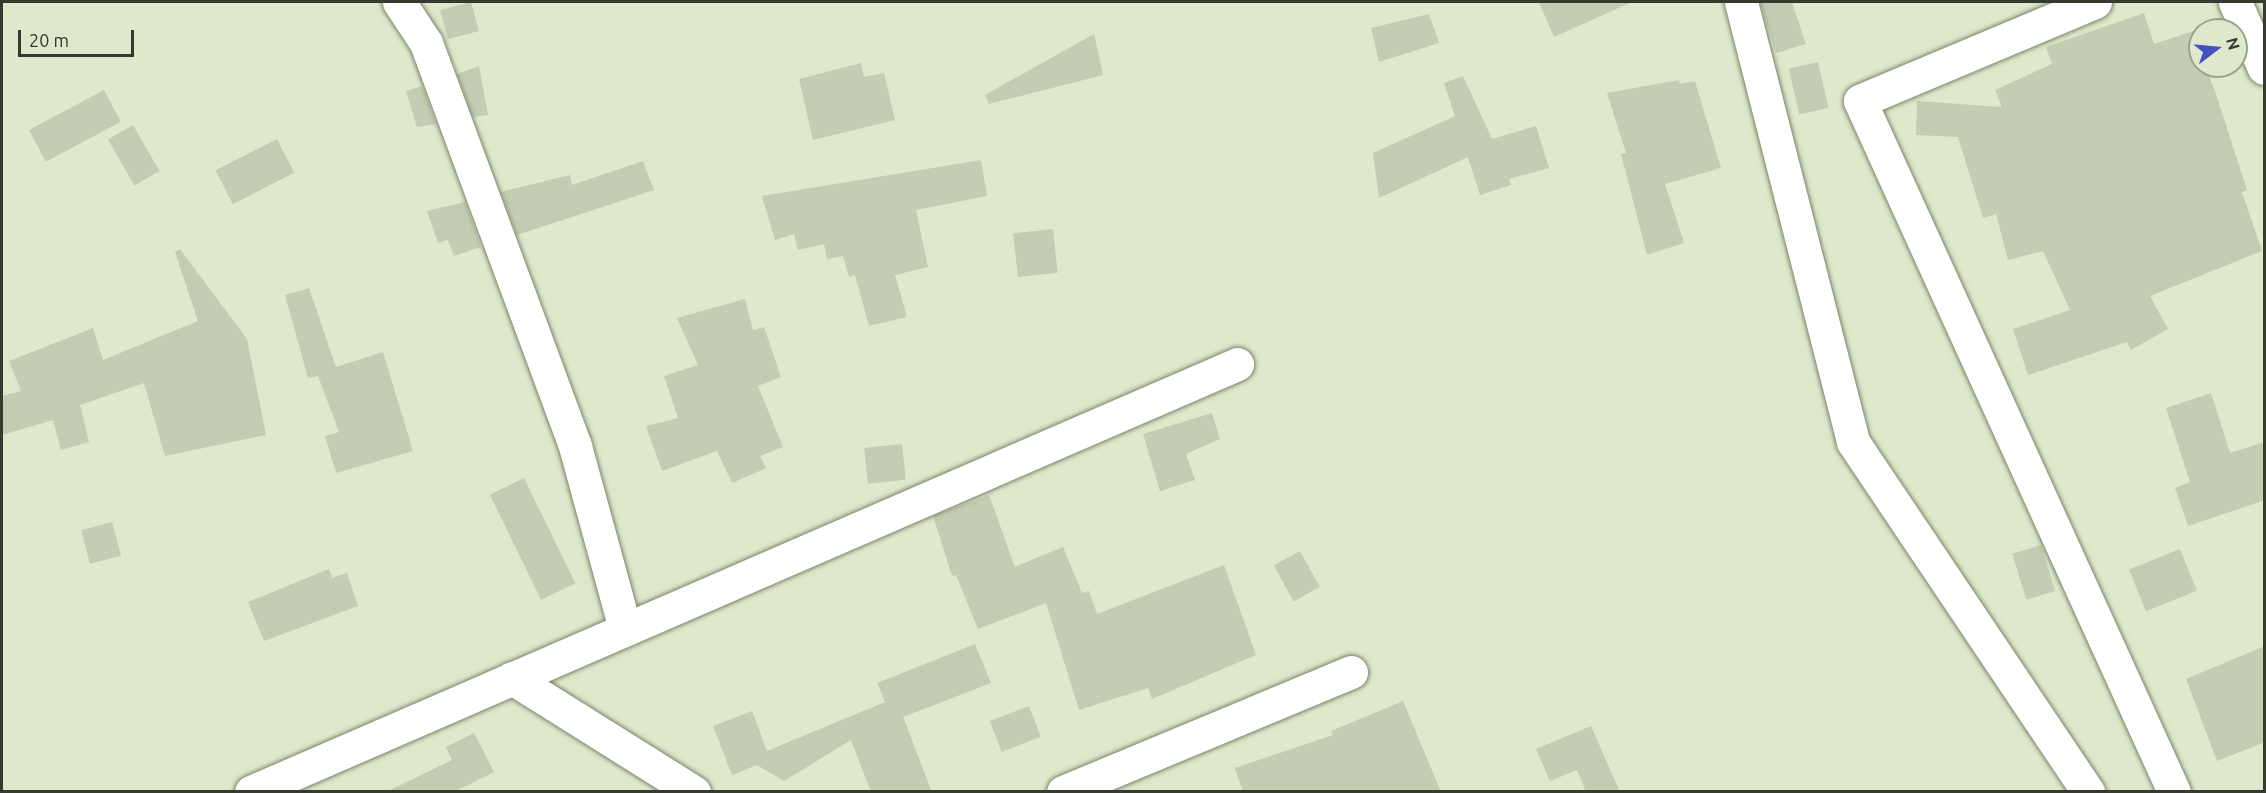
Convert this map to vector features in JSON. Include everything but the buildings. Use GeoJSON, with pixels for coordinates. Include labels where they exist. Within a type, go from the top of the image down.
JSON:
{"type":"FeatureCollection","features":[{"type":"Feature","properties":{"kind":"street"},"geometry":{"type":"LineString","coordinates":[[399,2],[426,43],[575,446],[625,629]]}},
{"type":"Feature","properties":{"kind":"street"},"geometry":{"type":"LineString","coordinates":[[1741,2],[1853,442],[2088,792]]}},
{"type":"Feature","properties":{"kind":"street"},"geometry":{"type":"LineString","coordinates":[[2095,2],[1860,101],[2174,792]]}},
{"type":"Feature","properties":{"kind":"street"},"geometry":{"type":"LineString","coordinates":[[2235,2],[2265,68]]}},
{"type":"Feature","properties":{"kind":"street"},"geometry":{"type":"LineString","coordinates":[[251,792],[1237,364]]}},
{"type":"Feature","properties":{"kind":"street"},"geometry":{"type":"LineString","coordinates":[[1063,792],[1351,672]]}},
{"type":"Feature","properties":{"kind":"street"},"geometry":{"type":"LineString","coordinates":[[512,678],[694,792]]}}]}
